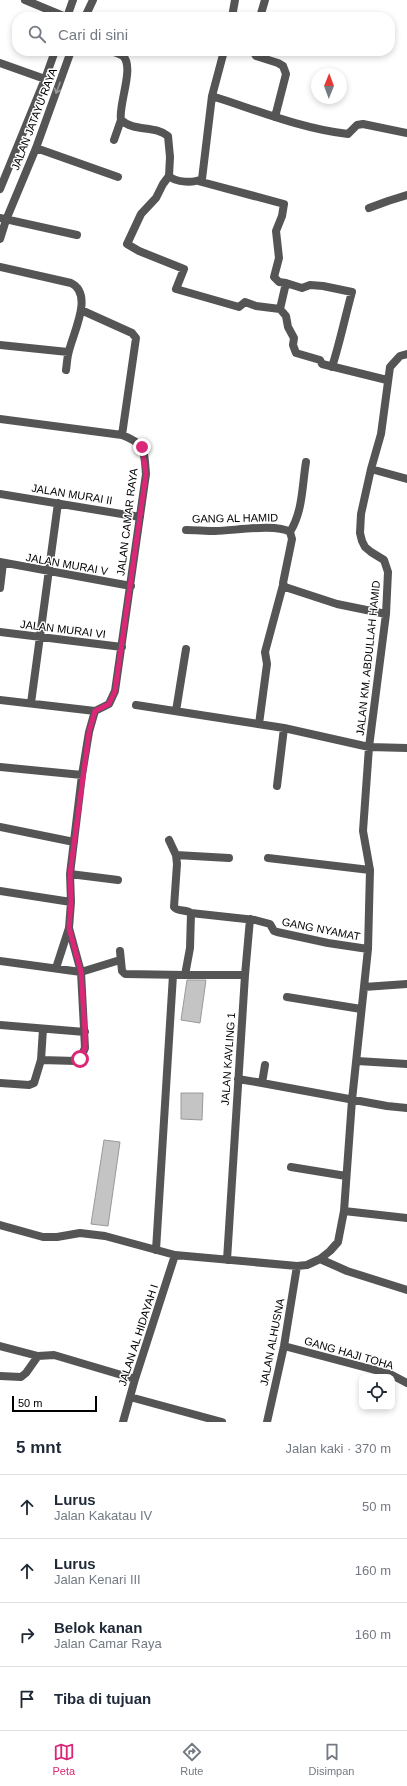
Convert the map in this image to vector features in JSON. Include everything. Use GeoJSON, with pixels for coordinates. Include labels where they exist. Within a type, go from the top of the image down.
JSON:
{"type":"FeatureCollection","features":[{"type":"Feature","properties":{"kind":"street"},"geometry":{"type":"LineString","coordinates":[[25,0],[54,12]]}},
{"type":"Feature","properties":{"kind":"street"},"geometry":{"type":"LineString","coordinates":[[68,12],[73,0]]}},
{"type":"Feature","properties":{"kind":"street"},"geometry":{"type":"LineString","coordinates":[[87,12],[93,0]]}},
{"type":"Feature","properties":{"kind":"street"},"geometry":{"type":"LineString","coordinates":[[233,12],[235,0]]}},
{"type":"Feature","properties":{"kind":"street"},"geometry":{"type":"LineString","coordinates":[[261,12],[265,0]]}},
{"type":"Feature","properties":{"kind":"street","name":"JALAN JATAYU RAYA"},"geometry":{"type":"LineString","coordinates":[[0,189],[53,56]]}},
{"type":"Feature","properties":{"kind":"street","name":"JALAN JATAYU RAYA"},"geometry":{"type":"LineString","coordinates":[[0,239],[3,219],[36,148],[69,56]]}},
{"type":"Feature","properties":{"kind":"street"},"geometry":{"type":"LineString","coordinates":[[114,140],[121,120],[120,115],[127,68],[127,62],[124,56]]}},
{"type":"Feature","properties":{"kind":"street"},"geometry":{"type":"LineString","coordinates":[[198,181],[202,179],[204,172],[212,96],[223,56]]}},
{"type":"Feature","properties":{"kind":"street"},"geometry":{"type":"LineString","coordinates":[[256,56],[278,63],[282,66],[286,74],[275,116]]}},
{"type":"Feature","properties":{"kind":"street"},"geometry":{"type":"LineString","coordinates":[[0,62],[45,79]]}},
{"type":"Feature","properties":{"kind":"street"},"geometry":{"type":"LineString","coordinates":[[212,96],[275,116],[337,133],[348,134],[357,125],[363,124],[407,133]]}},
{"type":"Feature","properties":{"kind":"street"},"geometry":{"type":"LineString","coordinates":[[121,120],[131,126],[164,132],[168,136],[170,157],[169,176],[156,198],[141,214],[127,244],[138,251],[184,269],[176,289],[239,307],[245,302],[256,306],[280,309],[286,316],[288,328],[294,338],[293,345],[296,353],[320,360],[322,364],[332,367],[387,380]]}},
{"type":"Feature","properties":{"kind":"street"},"geometry":{"type":"LineString","coordinates":[[36,148],[118,177]]}},
{"type":"Feature","properties":{"kind":"street"},"geometry":{"type":"LineString","coordinates":[[169,176],[172,179],[198,181],[284,204],[282,216],[276,231],[279,258],[274,277],[279,282],[302,288],[310,285],[323,286],[352,292],[340,332],[340,342],[332,367]]}},
{"type":"Feature","properties":{"kind":"street"},"geometry":{"type":"LineString","coordinates":[[369,208],[407,196]]}},
{"type":"Feature","properties":{"kind":"street"},"geometry":{"type":"LineString","coordinates":[[3,219],[77,235]]}},
{"type":"Feature","properties":{"kind":"street"},"geometry":{"type":"LineString","coordinates":[[0,267],[71,283],[79,289],[82,296],[81,310],[68,352],[66,370]]}},
{"type":"Feature","properties":{"kind":"street"},"geometry":{"type":"LineString","coordinates":[[280,309],[286,283]]}},
{"type":"Feature","properties":{"kind":"street"},"geometry":{"type":"LineString","coordinates":[[81,310],[132,333],[136,338],[122,435]]}},
{"type":"Feature","properties":{"kind":"street"},"geometry":{"type":"LineString","coordinates":[[0,346],[68,352]]}},
{"type":"Feature","properties":{"kind":"street","name":"JALAN KM. ABDULLAH HAMID"},"geometry":{"type":"LineString","coordinates":[[320,1259],[338,1242],[344,1211],[352,1100],[368,949],[370,870],[363,831],[369,747],[386,614],[387,566],[384,560],[365,547],[360,533],[361,514],[371,469],[381,434],[387,380],[390,367],[400,356],[407,354]]}},
{"type":"Feature","properties":{"kind":"street","name":"JALAN CAMAR RAYA"},"geometry":{"type":"LineString","coordinates":[[0,419],[122,435],[134,440],[142,447],[146,474],[115,691],[109,704],[95,711]]}},
{"type":"Feature","properties":{"kind":"street"},"geometry":{"type":"LineString","coordinates":[[290,532],[297,521],[306,462]]}},
{"type":"Feature","properties":{"kind":"street"},"geometry":{"type":"LineString","coordinates":[[371,469],[407,479]]}},
{"type":"Feature","properties":{"kind":"street","name":"JALAN MURAI II"},"geometry":{"type":"LineString","coordinates":[[0,494],[140,517]]}},
{"type":"Feature","properties":{"kind":"street"},"geometry":{"type":"LineString","coordinates":[[32,703],[58,503]]}},
{"type":"Feature","properties":{"kind":"street","name":"GANG AL HAMID"},"geometry":{"type":"LineString","coordinates":[[186,530],[215,531],[273,528],[290,532],[292,539],[283,585],[265,652],[267,664],[259,724]]}},
{"type":"Feature","properties":{"kind":"street"},"geometry":{"type":"LineString","coordinates":[[0,588],[2,562]]}},
{"type":"Feature","properties":{"kind":"street","name":"JALAN MURAI V"},"geometry":{"type":"LineString","coordinates":[[2,562],[131,586]]}},
{"type":"Feature","properties":{"kind":"street"},"geometry":{"type":"LineString","coordinates":[[283,585],[287,588],[337,604],[386,614]]}},
{"type":"Feature","properties":{"kind":"street","name":"JALAN MURAI VI"},"geometry":{"type":"LineString","coordinates":[[0,632],[122,647]]}},
{"type":"Feature","properties":{"kind":"street"},"geometry":{"type":"LineString","coordinates":[[176,711],[186,649]]}},
{"type":"Feature","properties":{"kind":"street"},"geometry":{"type":"LineString","coordinates":[[0,700],[95,711],[89,732],[82,775],[70,874],[71,902],[69,928],[56,968]]}},
{"type":"Feature","properties":{"kind":"street"},"geometry":{"type":"LineString","coordinates":[[136,704],[284,728],[369,747],[407,748]]}},
{"type":"Feature","properties":{"kind":"street"},"geometry":{"type":"LineString","coordinates":[[277,786],[284,728]]}},
{"type":"Feature","properties":{"kind":"street"},"geometry":{"type":"LineString","coordinates":[[0,767],[82,775]]}},
{"type":"Feature","properties":{"kind":"street"},"geometry":{"type":"LineString","coordinates":[[0,827],[74,842]]}},
{"type":"Feature","properties":{"kind":"street"},"geometry":{"type":"LineString","coordinates":[[169,840],[176,855],[177,864],[174,907],[177,910],[188,911],[191,913],[250,919]]}},
{"type":"Feature","properties":{"kind":"street"},"geometry":{"type":"LineString","coordinates":[[176,855],[229,858]]}},
{"type":"Feature","properties":{"kind":"street"},"geometry":{"type":"LineString","coordinates":[[268,858],[370,870]]}},
{"type":"Feature","properties":{"kind":"street"},"geometry":{"type":"LineString","coordinates":[[70,874],[118,880]]}},
{"type":"Feature","properties":{"kind":"street"},"geometry":{"type":"LineString","coordinates":[[0,891],[71,902]]}},
{"type":"Feature","properties":{"kind":"street"},"geometry":{"type":"LineString","coordinates":[[185,974],[190,948],[191,913]]}},
{"type":"Feature","properties":{"kind":"street","name":"GANG NYAMAT"},"geometry":{"type":"LineString","coordinates":[[250,919],[270,924],[274,931],[277,932],[328,943],[368,949]]}},
{"type":"Feature","properties":{"kind":"street","name":"JALAN KAVLING 1"},"geometry":{"type":"LineString","coordinates":[[227,1260],[245,975],[250,919]]}},
{"type":"Feature","properties":{"kind":"street"},"geometry":{"type":"LineString","coordinates":[[40,1060],[76,1061],[80,1059],[85,1048],[81,972],[69,928]]}},
{"type":"Feature","properties":{"kind":"street"},"geometry":{"type":"LineString","coordinates":[[120,951],[122,971],[128,974],[245,975]]}},
{"type":"Feature","properties":{"kind":"street"},"geometry":{"type":"LineString","coordinates":[[0,961],[81,972],[120,960]]}},
{"type":"Feature","properties":{"kind":"street"},"geometry":{"type":"LineString","coordinates":[[156,1250],[173,975]]}},
{"type":"Feature","properties":{"kind":"street"},"geometry":{"type":"LineString","coordinates":[[364,987],[407,984]]}},
{"type":"Feature","properties":{"kind":"street"},"geometry":{"type":"LineString","coordinates":[[287,997],[361,1010]]}},
{"type":"Feature","properties":{"kind":"street"},"geometry":{"type":"LineString","coordinates":[[0,1025],[85,1032]]}},
{"type":"Feature","properties":{"kind":"street"},"geometry":{"type":"LineString","coordinates":[[0,1083],[31,1085],[35,1081],[40,1060],[43,1029]]}},
{"type":"Feature","properties":{"kind":"street"},"geometry":{"type":"LineString","coordinates":[[357,1061],[407,1064]]}},
{"type":"Feature","properties":{"kind":"street"},"geometry":{"type":"LineString","coordinates":[[262,1083],[265,1065]]}},
{"type":"Feature","properties":{"kind":"street"},"geometry":{"type":"LineString","coordinates":[[238,1079],[352,1100],[407,1108]]}},
{"type":"Feature","properties":{"kind":"street"},"geometry":{"type":"LineString","coordinates":[[291,1167],[346,1176]]}},
{"type":"Feature","properties":{"kind":"street"},"geometry":{"type":"LineString","coordinates":[[344,1211],[407,1218]]}},
{"type":"Feature","properties":{"kind":"street"},"geometry":{"type":"LineString","coordinates":[[0,1225],[42,1237],[57,1238],[80,1233],[105,1236],[175,1255],[297,1266],[307,1265],[320,1259],[347,1271],[407,1290]]}},
{"type":"Feature","properties":{"kind":"street","name":"JALAN AL HIDAYAH I"},"geometry":{"type":"LineString","coordinates":[[123,1422],[135,1379],[175,1255]]}},
{"type":"Feature","properties":{"kind":"street","name":"JALAN ALHUSNA"},"geometry":{"type":"LineString","coordinates":[[267,1422],[284,1346],[297,1266]]}},
{"type":"Feature","properties":{"kind":"street"},"geometry":{"type":"LineString","coordinates":[[0,1346],[38,1356],[54,1355],[135,1379]]}},
{"type":"Feature","properties":{"kind":"street","name":"GANG HAJI TOHA"},"geometry":{"type":"LineString","coordinates":[[284,1346],[390,1374],[407,1383]]}},
{"type":"Feature","properties":{"kind":"street"},"geometry":{"type":"LineString","coordinates":[[0,1376],[21,1377],[26,1373],[38,1356]]}},
{"type":"Feature","properties":{"kind":"street"},"geometry":{"type":"LineString","coordinates":[[130,1397],[222,1422]]}},
{"type":"Feature","properties":{"kind":"building"},"geometry":{"type":"Polygon","coordinates":[[[187,980],[206,980],[200,1023],[181,1020],[187,980]]]}},
{"type":"Feature","properties":{"kind":"building"},"geometry":{"type":"Polygon","coordinates":[[[181,1093],[203,1093],[202,1120],[181,1119],[181,1093]]]}},
{"type":"Feature","properties":{"kind":"building"},"geometry":{"type":"Polygon","coordinates":[[[104,1140],[120,1142],[108,1226],[91,1224],[104,1140]]]}},
{"type":"Feature","properties":{"kind":"route"},"geometry":{"type":"LineString","coordinates":[[80,1059],[85,1048],[85,1032],[81,972],[69,928],[71,902],[70,874],[82,775],[89,732],[95,711],[109,704],[115,691],[146,474],[142,447]]}}]}
